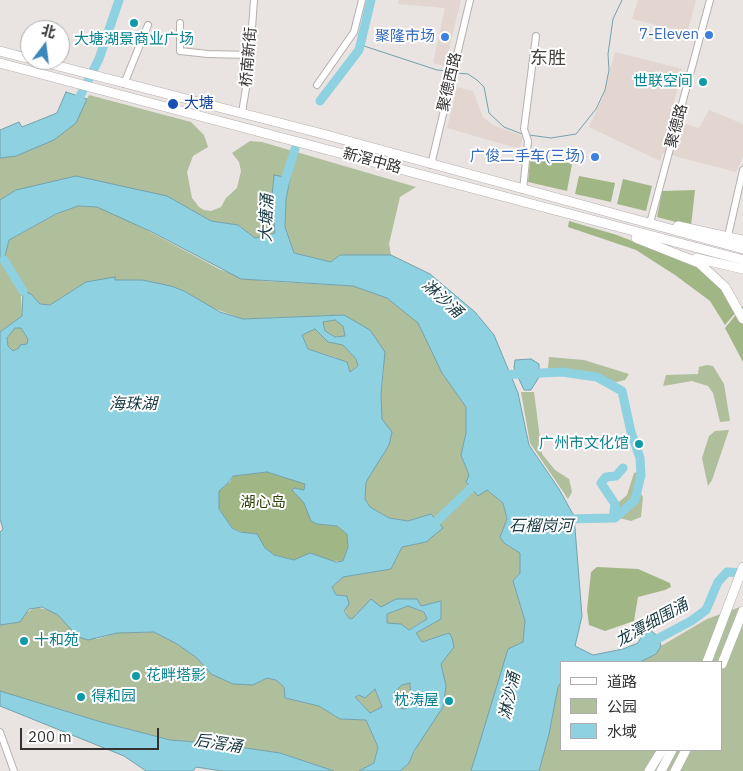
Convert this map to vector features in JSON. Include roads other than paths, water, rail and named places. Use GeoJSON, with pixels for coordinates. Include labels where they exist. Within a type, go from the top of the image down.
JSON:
{"type":"FeatureCollection","features":[{"type":"Feature","properties":{"kind":"highway"},"geometry":{"type":"LineString","coordinates":[[0,51],[20,56]]}},
{"type":"Feature","properties":{"kind":"highway","name":"新滘中路"},"geometry":{"type":"LineString","coordinates":[[0,63],[316,146],[603,225],[743,260]]}},
{"type":"Feature","properties":{"kind":"highway","name":"新滘中路"},"geometry":{"type":"LineString","coordinates":[[70,69],[242,113],[743,249]]}},
{"type":"Feature","properties":{"kind":"highway"},"geometry":{"type":"LineString","coordinates":[[650,223],[743,240]]}},
{"type":"Feature","properties":{"kind":"highway"},"geometry":{"type":"LineString","coordinates":[[603,225],[699,263],[725,287],[743,319]]}},
{"type":"Feature","properties":{"kind":"highway"},"geometry":{"type":"LineString","coordinates":[[655,246],[743,269]]}},
{"type":"Feature","properties":{"kind":"highway"},"geometry":{"type":"LineString","coordinates":[[707,661],[743,568]]}},
{"type":"Feature","properties":{"kind":"highway"},"geometry":{"type":"LineString","coordinates":[[723,661],[743,611]]}},
{"type":"Feature","properties":{"kind":"highway"},"geometry":{"type":"LineString","coordinates":[[649,771],[661,751]]}},
{"type":"Feature","properties":{"kind":"highway"},"geometry":{"type":"LineString","coordinates":[[661,771],[671,751]]}},
{"type":"Feature","properties":{"kind":"highway"},"geometry":{"type":"LineString","coordinates":[[675,771],[685,751]]}},
{"type":"Feature","properties":{"kind":"street","name":"桥南新街"},"geometry":{"type":"LineString","coordinates":[[242,113],[250,55],[254,0]]}},
{"type":"Feature","properties":{"kind":"street"},"geometry":{"type":"LineString","coordinates":[[317,85],[354,32],[362,0]]}},
{"type":"Feature","properties":{"kind":"street","name":"聚德西路"},"geometry":{"type":"LineString","coordinates":[[431,165],[470,0]]}},
{"type":"Feature","properties":{"kind":"street","name":"聚德路"},"geometry":{"type":"LineString","coordinates":[[650,223],[710,0]]}},
{"type":"Feature","properties":{"kind":"street"},"geometry":{"type":"LineString","coordinates":[[180,23],[180,51],[250,55]]}},
{"type":"Feature","properties":{"kind":"street"},"geometry":{"type":"LineString","coordinates":[[124,84],[148,25]]}},
{"type":"Feature","properties":{"kind":"street"},"geometry":{"type":"LineString","coordinates":[[523,190],[526,135],[536,36]]}},
{"type":"Feature","properties":{"kind":"street"},"geometry":{"type":"LineString","coordinates":[[728,236],[743,173]]}},
{"type":"Feature","properties":{"kind":"street"},"geometry":{"type":"LineString","coordinates":[[0,732],[14,771]]}},
{"type":"Feature","properties":{"kind":"water"},"geometry":{"type":"Polygon","coordinates":[[[66,92],[87,99],[76,123],[54,140],[16,156],[0,158],[0,130],[19,122],[22,127],[57,113],[66,92]]]}},
{"type":"Feature","properties":{"kind":"water","name":"石榴岗河"},"geometry":{"type":"Polygon","coordinates":[[[274,175],[290,178],[286,200],[285,227],[294,253],[331,262],[340,255],[391,255],[430,274],[475,312],[494,335],[518,393],[529,445],[559,489],[574,516],[582,616],[575,646],[593,655],[623,649],[638,643],[649,622],[653,623],[652,632],[658,636],[661,646],[656,654],[642,661],[560,661],[560,684],[539,771],[471,771],[508,649],[523,642],[525,621],[513,581],[520,573],[520,553],[504,543],[500,537],[507,519],[503,503],[487,490],[478,496],[466,482],[469,475],[461,455],[466,433],[466,407],[442,373],[418,323],[387,298],[353,286],[241,279],[152,232],[97,207],[78,206],[56,214],[9,240],[4,260],[0,258],[0,200],[16,190],[76,176],[167,196],[211,221],[238,225],[255,238],[275,233],[272,196],[274,175]]]}},
{"type":"Feature","properties":{"kind":"water","name":"海珠湖"},"geometry":{"type":"Polygon","coordinates":[[[115,277],[115,280],[142,280],[171,286],[184,291],[220,312],[243,319],[344,315],[370,330],[385,352],[381,394],[382,419],[392,432],[389,445],[366,482],[365,499],[370,507],[389,518],[408,521],[431,514],[443,528],[426,542],[402,547],[391,569],[343,577],[332,587],[336,595],[347,596],[349,604],[344,611],[352,619],[371,599],[381,607],[396,599],[417,599],[421,606],[441,601],[441,619],[416,633],[422,642],[449,633],[452,638],[454,647],[441,664],[446,686],[443,707],[414,751],[409,763],[400,771],[359,771],[374,763],[378,747],[366,720],[340,719],[319,706],[285,698],[284,687],[276,680],[267,678],[253,685],[233,684],[211,674],[197,658],[177,644],[154,632],[117,633],[88,640],[78,637],[58,615],[42,607],[29,609],[20,622],[0,625],[0,532],[3,529],[0,519],[0,332],[22,316],[23,291],[31,294],[40,304],[50,305],[86,282],[115,277]],[[335,320],[323,322],[325,331],[335,337],[345,336],[343,326],[335,320]],[[15,328],[7,338],[8,346],[13,351],[19,348],[20,345],[27,344],[28,339],[21,328],[15,328]],[[315,329],[302,335],[308,349],[347,362],[350,372],[358,366],[356,359],[343,345],[328,342],[315,329]],[[267,472],[233,476],[219,491],[219,509],[232,528],[240,532],[257,534],[265,548],[274,555],[294,560],[310,553],[336,562],[343,561],[348,547],[347,534],[337,526],[317,524],[311,521],[304,503],[292,490],[294,488],[304,490],[305,484],[267,472]],[[408,606],[387,614],[387,623],[401,624],[409,630],[427,619],[424,612],[408,606]],[[410,683],[402,685],[394,692],[400,708],[405,709],[411,701],[410,683]],[[375,689],[365,698],[359,695],[355,697],[370,713],[382,707],[375,689]]]}},
{"type":"Feature","properties":{"kind":"water"},"geometry":{"type":"Polygon","coordinates":[[[531,359],[539,364],[539,377],[531,390],[524,390],[514,368],[515,360],[531,359]]]}},
{"type":"Feature","properties":{"kind":"water","name":"后滘涌"},"geometry":{"type":"Polygon","coordinates":[[[0,691],[101,722],[170,740],[218,744],[280,753],[334,771],[222,771],[196,767],[193,771],[146,771],[124,756],[0,706],[0,691]]]}},
{"type":"Feature","properties":{"kind":"waterway"},"geometry":{"type":"LineString","coordinates":[[75,106],[99,59],[119,0]]}},
{"type":"Feature","properties":{"kind":"waterway","name":"大塘涌"},"geometry":{"type":"LineString","coordinates":[[320,101],[359,50],[371,0]]}},
{"type":"Feature","properties":{"kind":"waterway"},"geometry":{"type":"LineString","coordinates":[[529,135],[551,138],[576,134],[596,109],[605,90],[609,70],[608,54],[613,19],[622,0]]}},
{"type":"Feature","properties":{"kind":"waterway"},"geometry":{"type":"LineString","coordinates":[[361,45],[437,70],[449,71]]}},
{"type":"Feature","properties":{"kind":"waterway"},"geometry":{"type":"LineString","coordinates":[[457,73],[468,74],[477,80],[484,87],[489,113],[504,127],[522,134]]}},
{"type":"Feature","properties":{"kind":"waterway","name":"大塘涌"},"geometry":{"type":"LineString","coordinates":[[283,187],[295,149]]}},
{"type":"Feature","properties":{"kind":"waterway"},"geometry":{"type":"LineString","coordinates":[[4,260],[23,291]]}},
{"type":"Feature","properties":{"kind":"waterway"},"geometry":{"type":"LineString","coordinates":[[500,375],[562,372],[597,377],[622,391],[631,432],[640,458],[641,475],[635,500],[615,518],[564,519]]}},
{"type":"Feature","properties":{"kind":"waterway"},"geometry":{"type":"LineString","coordinates":[[613,518],[615,504],[601,483],[606,477],[616,476],[623,468]]}},
{"type":"Feature","properties":{"kind":"waterway"},"geometry":{"type":"LineString","coordinates":[[437,521],[470,489]]}},
{"type":"Feature","properties":{"kind":"waterway","name":"龙潭细围涌"},"geometry":{"type":"LineString","coordinates":[[648,644],[691,621],[706,610],[718,582],[727,572],[743,573]]}},
{"type":"Feature","properties":{"kind":"place","name":"大塘湖景商业广场"},"geometry":{"type":"Point","coordinates":[134,23]}},
{"type":"Feature","properties":{"kind":"place","name":"7-Eleven"},"geometry":{"type":"Point","coordinates":[709,35]}},
{"type":"Feature","properties":{"kind":"place","name":"聚隆市场"},"geometry":{"type":"Point","coordinates":[445,37]}},
{"type":"Feature","properties":{"kind":"place","name":"世联空间"},"geometry":{"type":"Point","coordinates":[703,82]}},
{"type":"Feature","properties":{"kind":"place","name":"大塘"},"geometry":{"type":"Point","coordinates":[173,104]}},
{"type":"Feature","properties":{"kind":"place","name":"广俊二手车(三场)"},"geometry":{"type":"Point","coordinates":[595,157]}},
{"type":"Feature","properties":{"kind":"place","name":"广州市文化馆"},"geometry":{"type":"Point","coordinates":[639,444]}},
{"type":"Feature","properties":{"kind":"place","name":"十和苑"},"geometry":{"type":"Point","coordinates":[24,641]}},
{"type":"Feature","properties":{"kind":"place","name":"花畔塔影"},"geometry":{"type":"Point","coordinates":[136,676]}},
{"type":"Feature","properties":{"kind":"place","name":"得和园"},"geometry":{"type":"Point","coordinates":[81,697]}},
{"type":"Feature","properties":{"kind":"place","name":"枕涛屋"},"geometry":{"type":"Point","coordinates":[449,701]}},
{"type":"Feature","properties":{"kind":"district","name":"东胜"},"geometry":{"type":"Point","coordinates":[548,59]}},
{"type":"Feature","properties":{"kind":"water label","name":"淋沙涌"},"geometry":{"type":"Point","coordinates":[442,299]}},
{"type":"Feature","properties":{"kind":"water label","name":"淋沙涌"},"geometry":{"type":"Point","coordinates":[510,696]}},
{"type":"Feature","properties":{"kind":"park label","name":"湖心岛"},"geometry":{"type":"Point","coordinates":[263,503]}}]}
